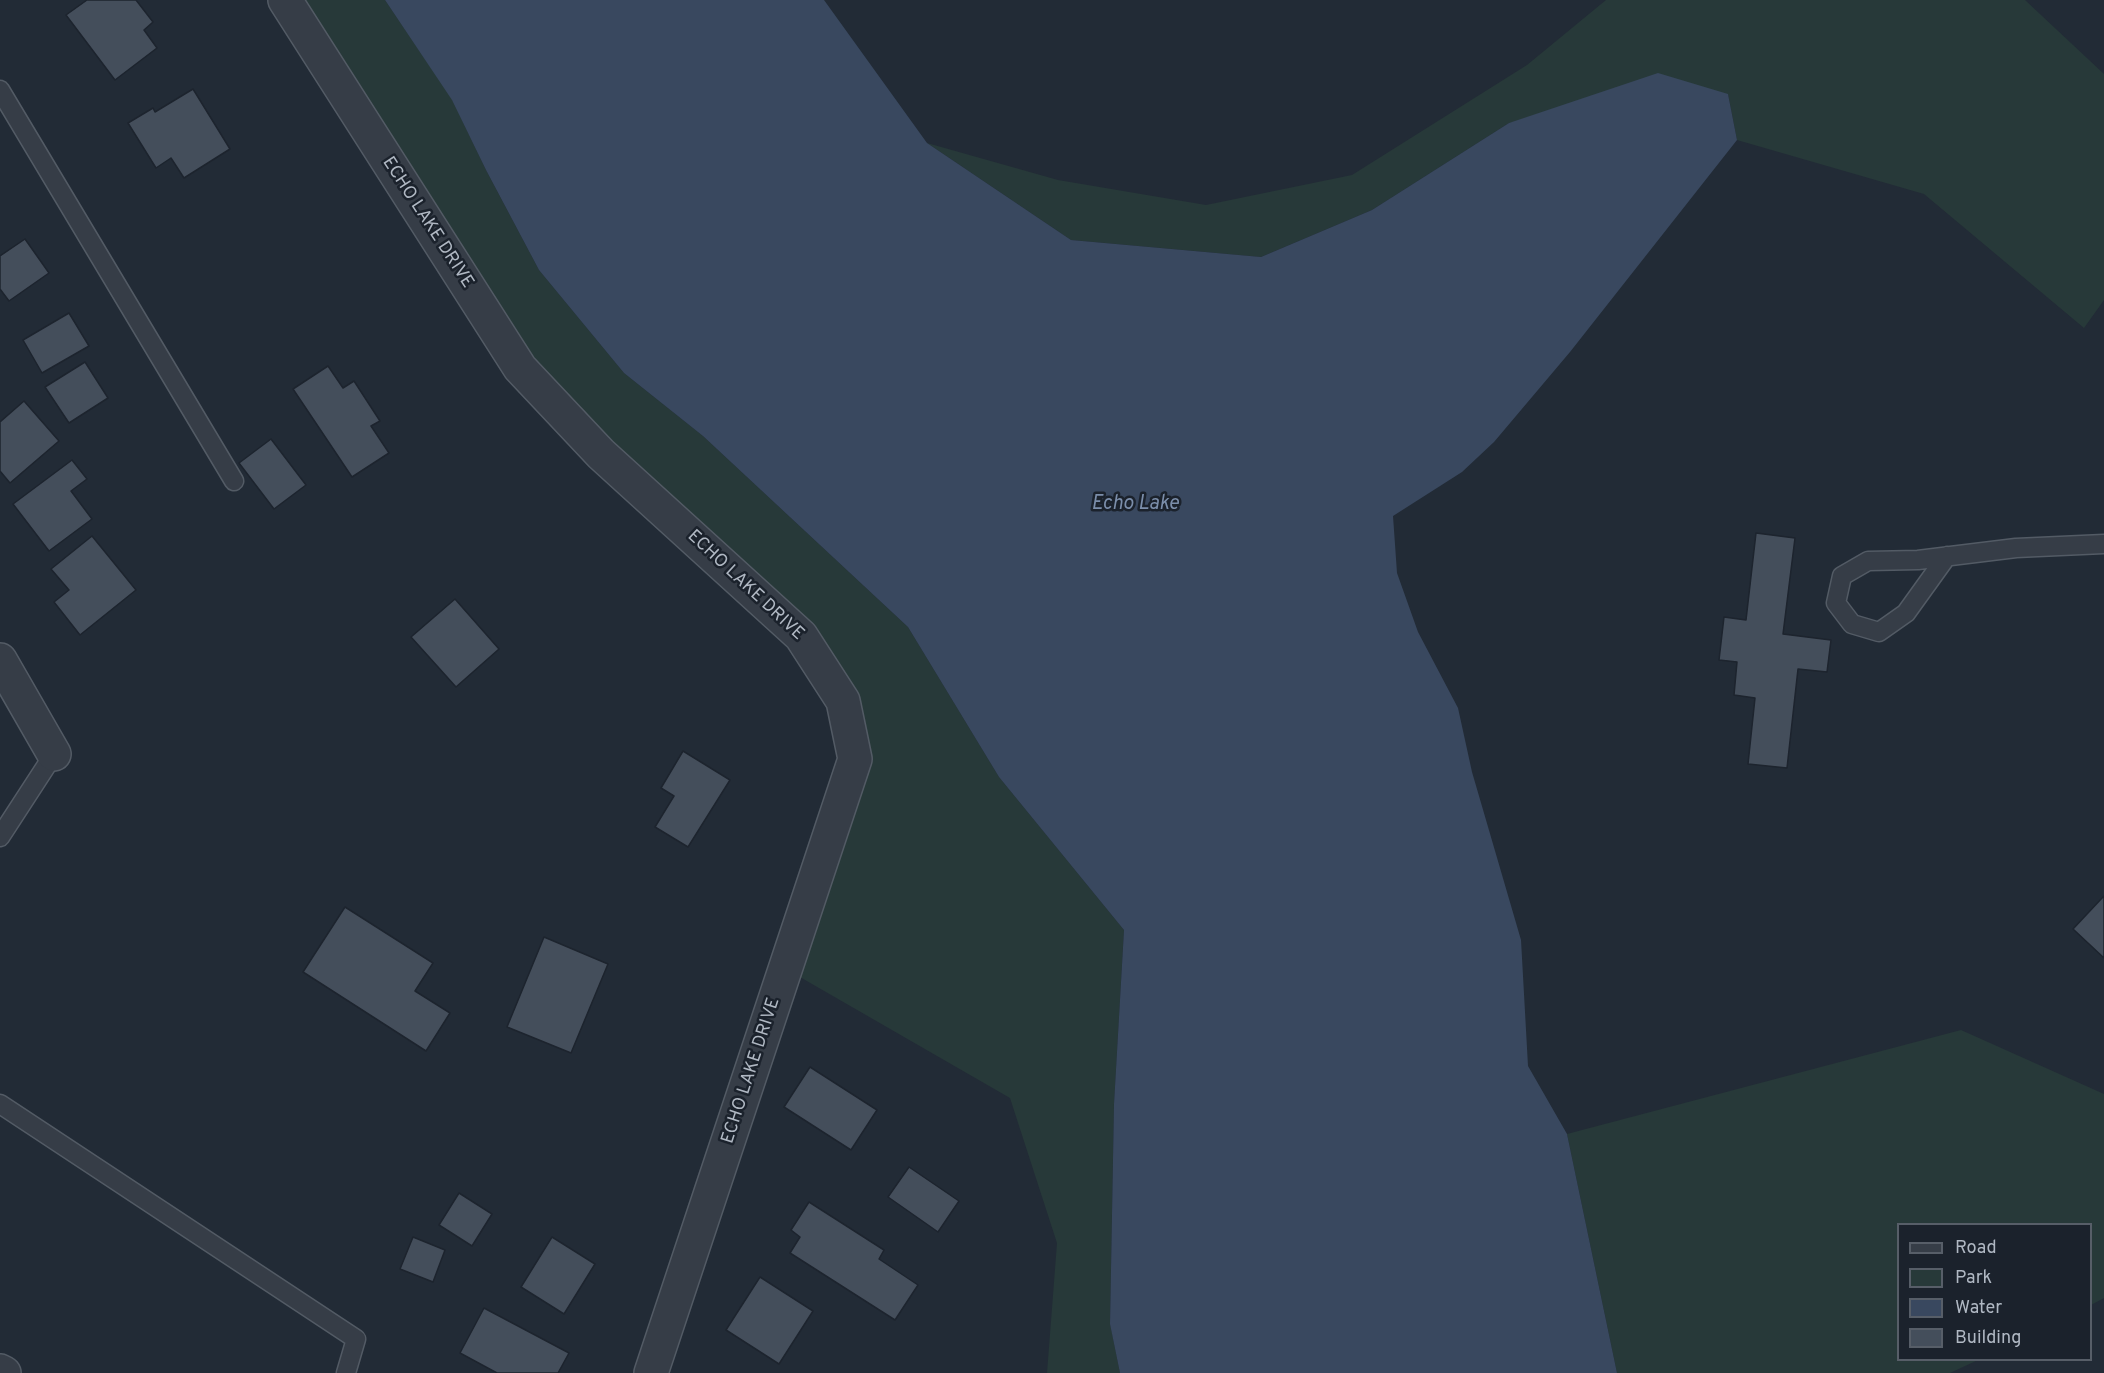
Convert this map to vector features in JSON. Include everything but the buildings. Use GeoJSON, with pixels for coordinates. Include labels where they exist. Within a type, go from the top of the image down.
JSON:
{"type":"FeatureCollection","features":[{"type":"Feature","properties":{"kind":"street","name":"ECHO LAKE DRIVE"},"geometry":{"type":"LineString","coordinates":[[285,0],[520,368],[601,454],[801,636],[843,701],[855,759],[651,1373]]}},
{"type":"Feature","properties":{"kind":"street"},"geometry":{"type":"LineString","coordinates":[[0,660],[54,754]]}},
{"type":"Feature","properties":{"kind":"street"},"geometry":{"type":"LineString","coordinates":[[0,1371],[4,1373]]}},
{"type":"Feature","properties":{"kind":"lane"},"geometry":{"type":"LineString","coordinates":[[0,90],[234,481]]}},
{"type":"Feature","properties":{"kind":"lane"},"geometry":{"type":"LineString","coordinates":[[1947,556],[1906,613],[1879,632],[1852,624],[1836,603],[1842,576],[1868,561],[1947,556],[2016,548],[2104,544]]}},
{"type":"Feature","properties":{"kind":"lane"},"geometry":{"type":"LineString","coordinates":[[0,837],[54,754]]}},
{"type":"Feature","properties":{"kind":"lane"},"geometry":{"type":"LineString","coordinates":[[0,1104],[356,1338],[346,1373]]}},
{"type":"Feature","properties":{"kind":"green space"},"geometry":{"type":"Polygon","coordinates":[[[285,0],[385,0],[452,99],[486,170],[539,270],[624,373],[703,436],[908,627],[999,777],[1124,930],[1114,1104],[1110,1323],[1120,1373],[1047,1373],[1057,1243],[1010,1098],[786,969],[855,759],[843,701],[520,368],[285,0]]]}},
{"type":"Feature","properties":{"kind":"green space"},"geometry":{"type":"Polygon","coordinates":[[[1606,0],[2025,0],[2104,74],[2104,300],[2084,328],[1924,194],[1737,140],[1728,94],[1509,123],[1372,210],[1261,257],[1071,240],[927,143],[1058,180],[1206,205],[1352,175],[1527,65],[1606,0]]]}},
{"type":"Feature","properties":{"kind":"green space"},"geometry":{"type":"Polygon","coordinates":[[[1961,1030],[2104,1094],[2104,1298],[2092,1304],[2092,1223],[1897,1223],[1897,1361],[1976,1361],[1950,1373],[1617,1373],[1567,1134],[1961,1030]]]}},
{"type":"Feature","properties":{"kind":"water","name":"Echo Lake"},"geometry":{"type":"Polygon","coordinates":[[[385,0],[824,0],[927,143],[1071,240],[1261,257],[1372,210],[1509,123],[1658,73],[1728,94],[1737,140],[1570,352],[1494,442],[1462,472],[1393,516],[1397,573],[1418,632],[1458,708],[1472,772],[1521,940],[1528,1066],[1567,1134],[1617,1373],[1120,1373],[1110,1324],[1114,1104],[1124,930],[999,777],[908,627],[703,436],[624,373],[539,270],[452,100],[385,0]]]}}]}
